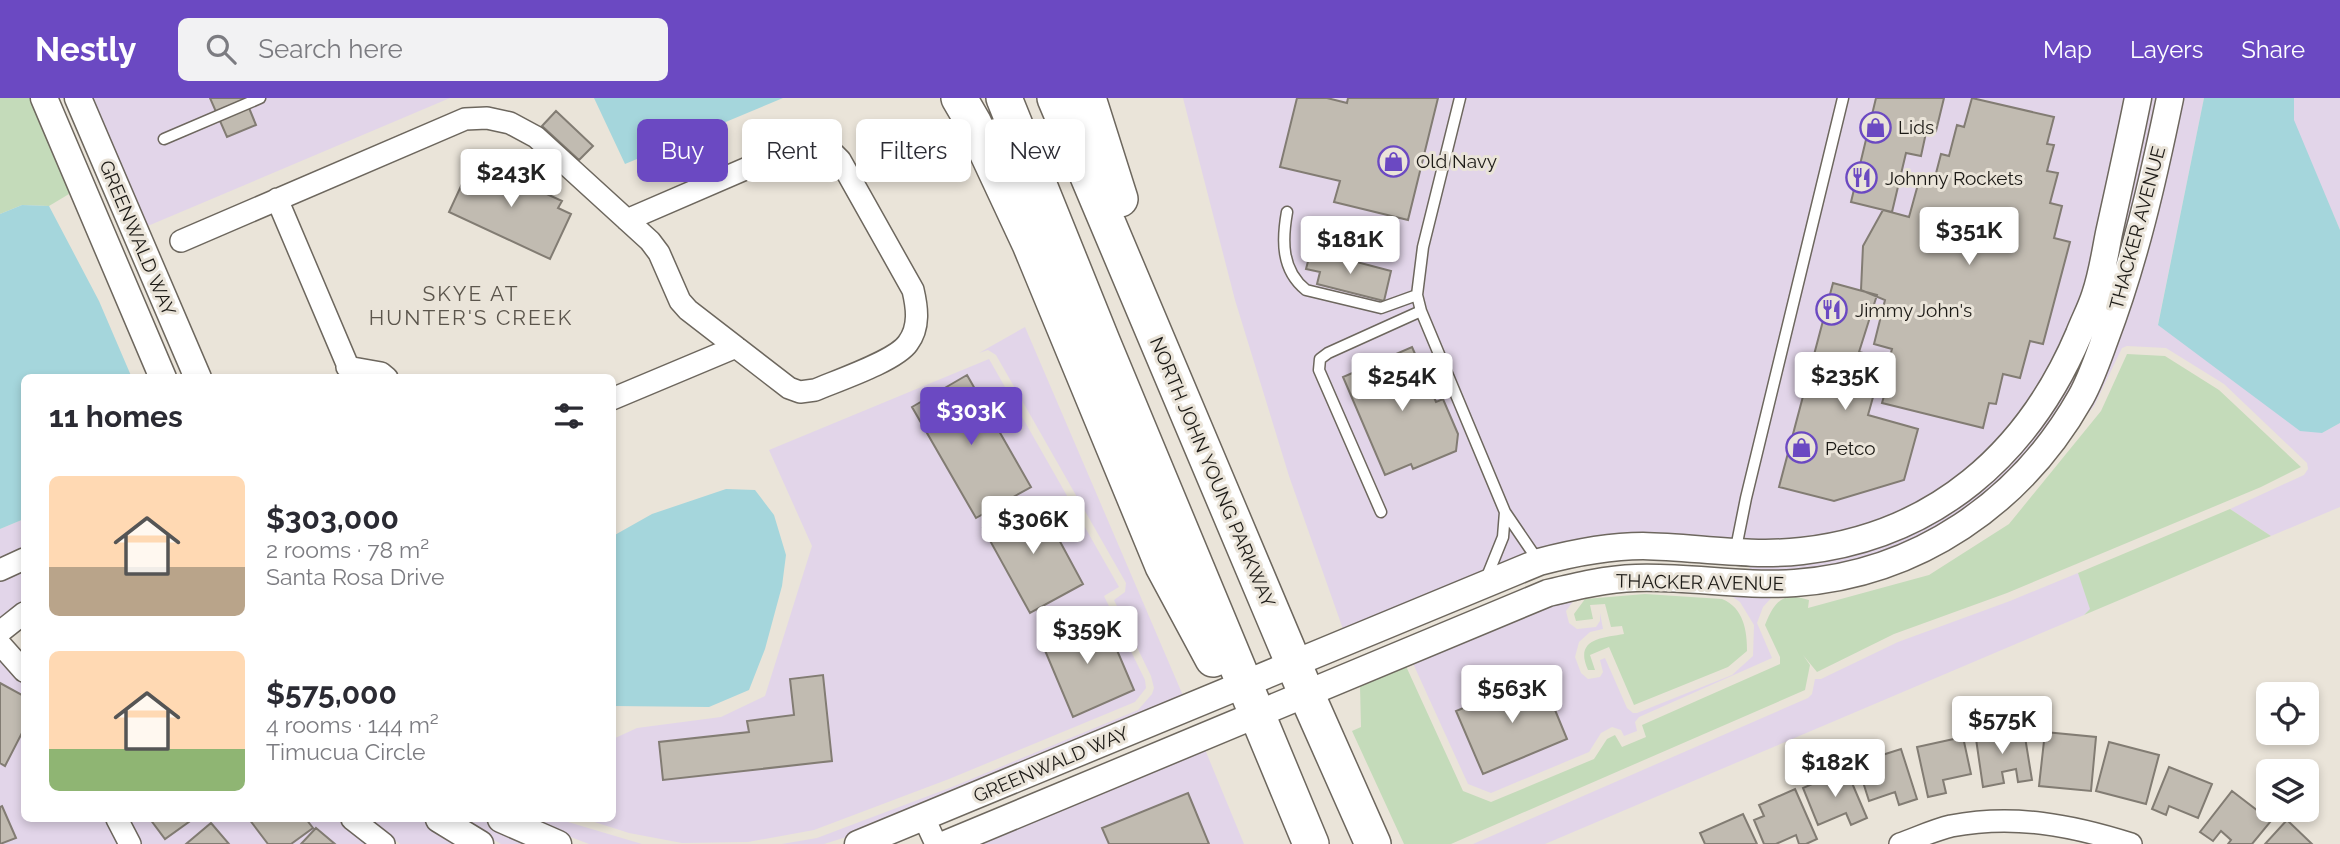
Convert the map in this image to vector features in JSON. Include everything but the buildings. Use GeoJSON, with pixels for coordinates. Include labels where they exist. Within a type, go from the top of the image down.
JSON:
{"type":"FeatureCollection","features":[{"type":"Feature","properties":{"kind":"highway"},"geometry":{"type":"LineString","coordinates":[[959,98],[1030,244],[1163,566],[1208,652],[1244,695]]}},
{"type":"Feature","properties":{"kind":"highway"},"geometry":{"type":"LineString","coordinates":[[1004,98],[1244,695],[1311,844]]}},
{"type":"Feature","properties":{"kind":"highway","name":"NORTH JOHN YOUNG PARKWAY"},"geometry":{"type":"LineString","coordinates":[[1055,98],[1373,844]]}},
{"type":"Feature","properties":{"kind":"highway"},"geometry":{"type":"LineString","coordinates":[[1088,98],[1146,280],[1219,484]]}},
{"type":"Feature","properties":{"kind":"street","name":"GREENWALD WAY"},"geometry":{"type":"LineString","coordinates":[[44,98],[161,374]]}},
{"type":"Feature","properties":{"kind":"street","name":"GREENWALD WAY"},"geometry":{"type":"LineString","coordinates":[[78,98],[196,374]]}},
{"type":"Feature","properties":{"kind":"street","name":"THACKER AVENUE"},"geometry":{"type":"LineString","coordinates":[[1300,678],[1485,583],[1539,562],[1574,553],[1642,546],[1735,553],[1802,551],[1877,533],[1923,514],[1961,492],[2004,453],[2056,384],[2095,295],[2138,98]]}},
{"type":"Feature","properties":{"kind":"street","name":"THACKER AVENUE"},"geometry":{"type":"LineString","coordinates":[[1244,695],[1548,593],[1618,579],[1745,584],[1795,583],[1846,576],[1898,560],[1946,536],[1983,513],[2031,470],[2082,395],[2116,310],[2138,240],[2170,98]]}},
{"type":"Feature","properties":{"kind":"street"},"geometry":{"type":"LineString","coordinates":[[181,241],[464,119],[487,118],[510,123],[536,136],[659,253],[680,301],[688,310],[789,388],[800,392],[815,390],[895,355],[908,344],[915,328],[917,308],[913,290],[840,160],[828,147],[816,142],[803,144],[627,220]]}},
{"type":"Feature","properties":{"kind":"street"},"geometry":{"type":"LineString","coordinates":[[277,200],[350,372],[382,374]]}},
{"type":"Feature","properties":{"kind":"street"},"geometry":{"type":"LineString","coordinates":[[616,397],[736,347]]}},
{"type":"Feature","properties":{"kind":"street"},"geometry":{"type":"LineString","coordinates":[[1735,553],[1745,584]]}},
{"type":"Feature","properties":{"kind":"street"},"geometry":{"type":"LineString","coordinates":[[0,569],[21,560]]}},
{"type":"Feature","properties":{"kind":"street"},"geometry":{"type":"LineString","coordinates":[[1518,604],[1532,592],[1538,582],[1541,574],[1539,562]]}},
{"type":"Feature","properties":{"kind":"street"},"geometry":{"type":"LineString","coordinates":[[0,632],[21,615]]}},
{"type":"Feature","properties":{"kind":"street"},"geometry":{"type":"LineString","coordinates":[[0,644],[21,668]]}},
{"type":"Feature","properties":{"kind":"street","name":"GREENWALD WAY"},"geometry":{"type":"LineString","coordinates":[[858,844],[1244,695]]}},
{"type":"Feature","properties":{"kind":"street","name":"GREENWALD WAY"},"geometry":{"type":"LineString","coordinates":[[946,844],[1244,695]]}},
{"type":"Feature","properties":{"kind":"street"},"geometry":{"type":"LineString","coordinates":[[924,818],[936,844]]}},
{"type":"Feature","properties":{"kind":"street"},"geometry":{"type":"LineString","coordinates":[[1900,844],[1950,827],[2019,820],[2081,829],[2131,844]]}},
{"type":"Feature","properties":{"kind":"street"},"geometry":{"type":"LineString","coordinates":[[119,822],[130,844]]}},
{"type":"Feature","properties":{"kind":"street"},"geometry":{"type":"LineString","coordinates":[[356,822],[384,844]]}},
{"type":"Feature","properties":{"kind":"street"},"geometry":{"type":"LineString","coordinates":[[444,822],[480,844]]}},
{"type":"Feature","properties":{"kind":"street"},"geometry":{"type":"LineString","coordinates":[[508,822],[558,844]]}},
{"type":"Feature","properties":{"kind":"lane"},"geometry":{"type":"LineString","coordinates":[[164,139],[260,98]]}},
{"type":"Feature","properties":{"kind":"lane"},"geometry":{"type":"LineString","coordinates":[[1460,98],[1423,247],[1417,295],[1421,311],[1506,512],[1539,562]]}},
{"type":"Feature","properties":{"kind":"lane"},"geometry":{"type":"LineString","coordinates":[[1735,553],[1745,498],[1843,98]]}},
{"type":"Feature","properties":{"kind":"lane"},"geometry":{"type":"LineString","coordinates":[[1287,212],[1282,239],[1287,262],[1296,282],[1306,290],[1381,308],[1417,295]]}},
{"type":"Feature","properties":{"kind":"lane"},"geometry":{"type":"LineString","coordinates":[[1381,512],[1319,370],[1320,359],[1421,311]]}},
{"type":"Feature","properties":{"kind":"lane"},"geometry":{"type":"LineString","coordinates":[[1485,583],[1503,537],[1506,512]]}},
{"type":"Feature","properties":{"kind":"shaded area"},"geometry":{"type":"Polygon","coordinates":[[[89,98],[450,98],[143,228],[89,98]]]}},
{"type":"Feature","properties":{"kind":"shaded area"},"geometry":{"type":"Polygon","coordinates":[[[1183,98],[2128,98],[2087,291],[2031,404],[1955,483],[1874,523],[1800,541],[1741,543],[1641,536],[1344,632],[1289,476],[1235,300],[1183,98]]]}},
{"type":"Feature","properties":{"kind":"shaded area"},"geometry":{"type":"Polygon","coordinates":[[[2147,98],[2160,98],[2129,236],[2074,390],[2024,462],[1977,504],[1894,551],[1843,567],[1751,574],[1748,562],[1845,552],[2046,417],[2147,98]]]}},
{"type":"Feature","properties":{"kind":"shaded area"},"geometry":{"type":"Polygon","coordinates":[[[2179,98],[2204,98],[2158,324],[2322,433],[2340,423],[2340,507],[2271,536],[2230,509],[2304,475],[2308,469],[2307,463],[2224,384],[2166,348],[2122,348],[2094,406],[2051,459],[2179,98]]]}},
{"type":"Feature","properties":{"kind":"shaded area"},"geometry":{"type":"Polygon","coordinates":[[[2294,98],[2340,98],[2340,230],[2293,120],[2294,98]]]}},
{"type":"Feature","properties":{"kind":"shaded area"},"geometry":{"type":"Polygon","coordinates":[[[1025,327],[1184,698],[872,829],[824,844],[782,844],[817,838],[952,787],[1138,710],[1152,694],[1154,688],[1151,676],[1114,600],[1125,592],[1126,583],[996,355],[988,350],[979,353],[1025,327]]]}},
{"type":"Feature","properties":{"kind":"shaded area"},"geometry":{"type":"Polygon","coordinates":[[[989,359],[1119,587],[1104,596],[1145,680],[1146,688],[1135,702],[949,779],[814,830],[748,842],[682,843],[629,833],[594,822],[616,822],[616,738],[637,728],[721,717],[765,696],[812,546],[769,450],[989,359]]]}},
{"type":"Feature","properties":{"kind":"shaded area"},"geometry":{"type":"Polygon","coordinates":[[[21,520],[21,549],[0,559],[0,529],[21,520]]]}},
{"type":"Feature","properties":{"kind":"shaded area"},"geometry":{"type":"Polygon","coordinates":[[[21,571],[21,603],[0,619],[0,581],[21,571]]]}},
{"type":"Feature","properties":{"kind":"shaded area"},"geometry":{"type":"Polygon","coordinates":[[[2078,573],[2091,609],[2084,615],[1545,844],[1473,844],[1808,698],[1812,694],[1815,679],[1821,679],[1898,642],[2078,573]]]}},
{"type":"Feature","properties":{"kind":"shaded area"},"geometry":{"type":"Polygon","coordinates":[[[1727,593],[1740,596],[1775,594],[1763,607],[1757,623],[1772,658],[1639,717],[1635,722],[1637,731],[1624,736],[1621,730],[1612,727],[1601,733],[1589,752],[1491,793],[1468,784],[1411,659],[1577,596],[1566,611],[1569,623],[1577,629],[1596,627],[1600,621],[1600,613],[1603,629],[1590,632],[1579,642],[1575,657],[1581,673],[1588,679],[1600,677],[1603,672],[1600,660],[1605,658],[1627,708],[1637,713],[1732,675],[1753,656],[1754,625],[1740,602],[1727,593]]]}},
{"type":"Feature","properties":{"kind":"shaded area"},"geometry":{"type":"Polygon","coordinates":[[[0,657],[21,681],[21,822],[109,822],[120,844],[0,844],[0,657]]]}},
{"type":"Feature","properties":{"kind":"shaded area"},"geometry":{"type":"Polygon","coordinates":[[[1204,747],[1244,844],[972,844],[1204,747]]]}},
{"type":"Feature","properties":{"kind":"shaded area"},"geometry":{"type":"Polygon","coordinates":[[[129,822],[342,822],[369,844],[141,844],[129,822]]]}},
{"type":"Feature","properties":{"kind":"shaded area"},"geometry":{"type":"Polygon","coordinates":[[[371,822],[428,822],[461,844],[400,844],[371,822]]]}},
{"type":"Feature","properties":{"kind":"shaded area"},"geometry":{"type":"Polygon","coordinates":[[[461,822],[488,822],[531,844],[501,844],[461,822]]]}},
{"type":"Feature","properties":{"kind":"shaded area"},"geometry":{"type":"Polygon","coordinates":[[[531,822],[568,822],[642,844],[589,844],[531,822]]]}},
{"type":"Feature","properties":{"kind":"green space"},"geometry":{"type":"Polygon","coordinates":[[[0,98],[34,98],[74,191],[49,206],[22,205],[0,214],[0,98]]]}},
{"type":"Feature","properties":{"kind":"green space"},"geometry":{"type":"Polygon","coordinates":[[[2127,354],[2165,356],[2219,390],[2301,467],[2261,487],[2007,593],[1894,634],[1817,672],[1803,655],[1810,665],[1805,690],[1451,844],[1404,844],[1352,731],[1361,727],[1360,686],[1405,664],[1463,791],[1491,802],[1594,759],[1607,739],[1615,735],[1622,747],[1646,737],[1642,725],[1780,664],[1780,657],[1765,625],[1772,609],[1781,600],[1793,597],[1809,600],[1808,608],[1929,575],[2009,524],[2101,411],[2127,354]]]}},
{"type":"Feature","properties":{"kind":"green space"},"geometry":{"type":"Polygon","coordinates":[[[2230,509],[2271,536],[2084,615],[2090,609],[2078,573],[2230,509]]]}},
{"type":"Feature","properties":{"kind":"green space"},"geometry":{"type":"Polygon","coordinates":[[[1645,594],[1722,599],[1740,614],[1747,651],[1728,667],[1634,705],[1609,647],[1590,655],[1595,670],[1588,670],[1585,660],[1584,652],[1587,646],[1599,639],[1624,634],[1622,626],[1611,627],[1605,604],[1590,605],[1593,619],[1576,621],[1574,614],[1585,599],[1645,594]]]}},
{"type":"Feature","properties":{"kind":"water"},"geometry":{"type":"Polygon","coordinates":[[[594,98],[783,98],[728,121],[637,119],[637,159],[625,164],[594,98]]]}},
{"type":"Feature","properties":{"kind":"water"},"geometry":{"type":"Polygon","coordinates":[[[2204,98],[2294,98],[2294,120],[2340,230],[2340,423],[2322,433],[2300,431],[2158,325],[2204,98]]]}},
{"type":"Feature","properties":{"kind":"water"},"geometry":{"type":"Polygon","coordinates":[[[22,205],[49,206],[99,301],[130,374],[21,374],[21,520],[0,529],[0,214],[22,205]]]}},
{"type":"Feature","properties":{"kind":"water"},"geometry":{"type":"Polygon","coordinates":[[[726,489],[755,490],[774,515],[786,555],[782,586],[765,649],[749,690],[709,707],[616,706],[616,534],[652,514],[726,489]]]}},
{"type":"Feature","properties":{"kind":"place","name":"Lids"},"geometry":{"type":"Point","coordinates":[1875,127]}},
{"type":"Feature","properties":{"kind":"place","name":"Old Navy"},"geometry":{"type":"Point","coordinates":[1393,161]}},
{"type":"Feature","properties":{"kind":"place","name":"Johnny Rockets"},"geometry":{"type":"Point","coordinates":[1862,178]}},
{"type":"Feature","properties":{"kind":"place","name":"Jimmy John's"},"geometry":{"type":"Point","coordinates":[1832,310]}},
{"type":"Feature","properties":{"kind":"place","name":"Petco"},"geometry":{"type":"Point","coordinates":[1802,448]}},
{"type":"Feature","properties":{"kind":"district","name":"SKYE AT HUNTER'S CREEK"},"geometry":{"type":"Point","coordinates":[471,306]}}]}
